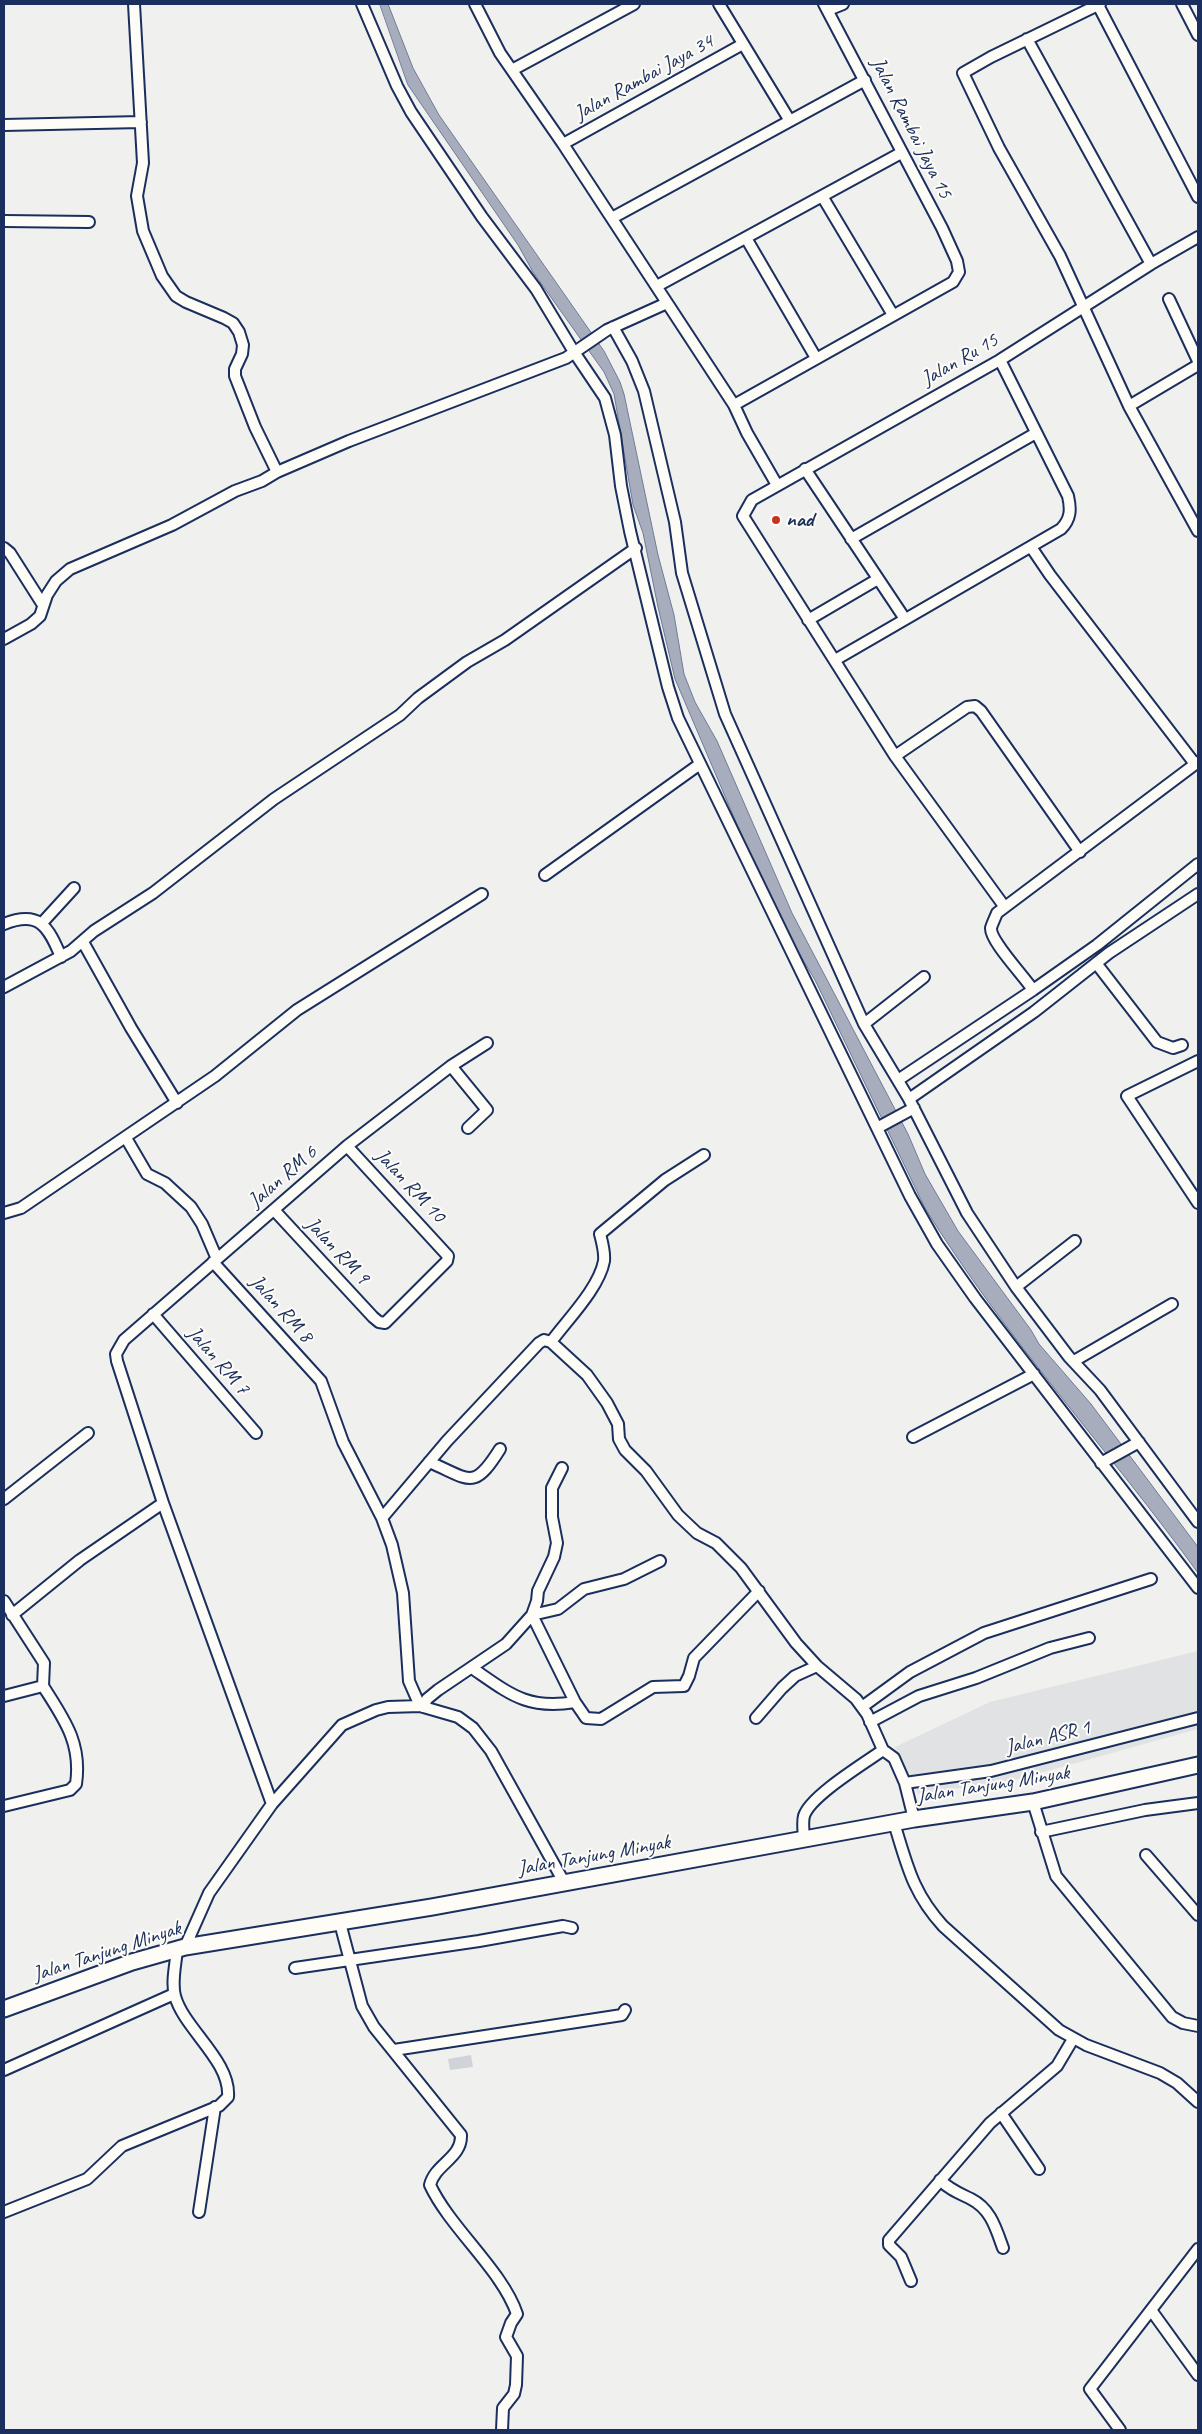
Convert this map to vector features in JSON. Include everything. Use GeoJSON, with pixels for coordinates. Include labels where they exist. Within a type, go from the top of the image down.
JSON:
{"type":"FeatureCollection","features":[{"type":"Feature","properties":{"kind":"main road","name":"Jalan Tanjung Minyak"},"geometry":{"type":"LineString","coordinates":[[4,2009],[141,1959],[181,1948],[566,1884],[914,1819],[1032,1802],[1197,1767]]}},
{"type":"Feature","properties":{"kind":"street"},"geometry":{"type":"LineString","coordinates":[[134,4],[144,163],[137,196],[143,231],[169,289],[186,302],[224,318],[232,323],[239,332],[243,346],[242,354],[235,369],[235,376],[255,427],[277,472]]}},
{"type":"Feature","properties":{"kind":"street"},"geometry":{"type":"LineString","coordinates":[[362,4],[397,86],[411,112],[482,217],[578,349],[598,385],[611,415],[621,486],[668,687],[678,718],[937,1244],[975,1298],[1105,1461],[1198,1588]]}},
{"type":"Feature","properties":{"kind":"street"},"geometry":{"type":"LineString","coordinates":[[475,4],[500,52],[563,144],[734,405],[747,433],[777,485]]}},
{"type":"Feature","properties":{"kind":"street"},"geometry":{"type":"LineString","coordinates":[[512,70],[634,4]]}},
{"type":"Feature","properties":{"kind":"street"},"geometry":{"type":"LineString","coordinates":[[719,4],[790,121]]}},
{"type":"Feature","properties":{"kind":"street"},"geometry":{"type":"LineString","coordinates":[[826,7],[843,4]]}},
{"type":"Feature","properties":{"kind":"street"},"geometry":{"type":"LineString","coordinates":[[1198,197],[1099,4],[963,73],[999,148],[1060,256],[1129,406],[1198,531]]}},
{"type":"Feature","properties":{"kind":"street"},"geometry":{"type":"LineString","coordinates":[[1182,4],[1198,35]]}},
{"type":"Feature","properties":{"kind":"street","name":"Jalan Rambai Jaya 15"},"geometry":{"type":"LineString","coordinates":[[826,7],[942,228],[957,261],[959,272],[953,282],[893,315]]}},
{"type":"Feature","properties":{"kind":"street"},"geometry":{"type":"LineString","coordinates":[[1027,39],[1151,264]]}},
{"type":"Feature","properties":{"kind":"street","name":"Jalan Rambai Jaya 34"},"geometry":{"type":"LineString","coordinates":[[563,144],[743,44]]}},
{"type":"Feature","properties":{"kind":"street"},"geometry":{"type":"LineString","coordinates":[[612,218],[865,80]]}},
{"type":"Feature","properties":{"kind":"street"},"geometry":{"type":"LineString","coordinates":[[4,125],[141,122]]}},
{"type":"Feature","properties":{"kind":"street"},"geometry":{"type":"LineString","coordinates":[[657,286],[901,153]]}},
{"type":"Feature","properties":{"kind":"street"},"geometry":{"type":"LineString","coordinates":[[734,405],[893,315],[822,196]]}},
{"type":"Feature","properties":{"kind":"street"},"geometry":{"type":"LineString","coordinates":[[4,221],[89,222]]}},
{"type":"Feature","properties":{"kind":"street","name":"Jalan Ru 15"},"geometry":{"type":"LineString","coordinates":[[808,620],[743,516],[752,500],[1000,360],[1151,264],[1198,237]]}},
{"type":"Feature","properties":{"kind":"street"},"geometry":{"type":"LineString","coordinates":[[746,238],[816,358]]}},
{"type":"Feature","properties":{"kind":"street"},"geometry":{"type":"LineString","coordinates":[[1129,406],[1198,363],[1169,299]]}},
{"type":"Feature","properties":{"kind":"street"},"geometry":{"type":"LineString","coordinates":[[4,639],[32,624],[40,616],[43,605],[56,581],[70,569],[172,525],[277,472],[381,428],[566,358],[610,329],[667,303]]}},
{"type":"Feature","properties":{"kind":"street"},"geometry":{"type":"LineString","coordinates":[[610,329],[632,361],[644,391],[675,522],[682,573],[725,714],[864,1024],[898,1080],[967,1213],[1016,1287],[1198,1522]]}},
{"type":"Feature","properties":{"kind":"street"},"geometry":{"type":"LineString","coordinates":[[835,660],[1061,530],[1070,516],[1068,496],[1000,360]]}},
{"type":"Feature","properties":{"kind":"street"},"geometry":{"type":"LineString","coordinates":[[851,539],[1036,433]]}},
{"type":"Feature","properties":{"kind":"street"},"geometry":{"type":"LineString","coordinates":[[804,469],[906,619]]}},
{"type":"Feature","properties":{"kind":"street"},"geometry":{"type":"LineString","coordinates":[[1031,546],[1050,575],[1197,763],[997,913],[991,929],[995,943],[1023,974],[1033,990]]}},
{"type":"Feature","properties":{"kind":"street"},"geometry":{"type":"LineString","coordinates":[[4,548],[10,553],[43,605]]}},
{"type":"Feature","properties":{"kind":"street"},"geometry":{"type":"LineString","coordinates":[[4,987],[83,942],[94,931],[153,893],[274,799],[400,715],[418,698],[467,662],[505,640],[636,548]]}},
{"type":"Feature","properties":{"kind":"street"},"geometry":{"type":"LineString","coordinates":[[878,579],[808,620],[895,756],[1004,906]]}},
{"type":"Feature","properties":{"kind":"street"},"geometry":{"type":"LineString","coordinates":[[895,756],[968,707],[975,706],[981,711],[1080,852]]}},
{"type":"Feature","properties":{"kind":"street"},"geometry":{"type":"LineString","coordinates":[[545,875],[700,764]]}},
{"type":"Feature","properties":{"kind":"street"},"geometry":{"type":"LineString","coordinates":[[898,1080],[1033,990],[1124,924],[1198,864]]}},
{"type":"Feature","properties":{"kind":"street"},"geometry":{"type":"LineString","coordinates":[[42,923],[74,888]]}},
{"type":"Feature","properties":{"kind":"street"},"geometry":{"type":"LineString","coordinates":[[4,1213],[21,1208],[177,1103],[215,1076],[297,1010],[482,894]]}},
{"type":"Feature","properties":{"kind":"street"},"geometry":{"type":"LineString","coordinates":[[880,1127],[911,1106],[1134,936],[1198,894]]}},
{"type":"Feature","properties":{"kind":"street"},"geometry":{"type":"LineString","coordinates":[[4,924],[19,918],[30,918],[42,923],[61,956]]}},
{"type":"Feature","properties":{"kind":"street"},"geometry":{"type":"LineString","coordinates":[[1124,924],[1134,936]]}},
{"type":"Feature","properties":{"kind":"street"},"geometry":{"type":"LineString","coordinates":[[83,942],[131,1028],[177,1103]]}},
{"type":"Feature","properties":{"kind":"street"},"geometry":{"type":"LineString","coordinates":[[1096,964],[1157,1042],[1163,1046],[1173,1048],[1182,1045]]}},
{"type":"Feature","properties":{"kind":"street"},"geometry":{"type":"LineString","coordinates":[[864,1024],[924,977]]}},
{"type":"Feature","properties":{"kind":"street","name":"Jalan RM 6"},"geometry":{"type":"LineString","coordinates":[[163,1503],[116,1361],[116,1354],[124,1340],[347,1146],[451,1066],[487,1043]]}},
{"type":"Feature","properties":{"kind":"street"},"geometry":{"type":"LineString","coordinates":[[1198,1061],[1127,1096],[1198,1203]]}},
{"type":"Feature","properties":{"kind":"street"},"geometry":{"type":"LineString","coordinates":[[451,1066],[487,1110],[468,1128]]}},
{"type":"Feature","properties":{"kind":"street","name":"Jalan RM 8"},"geometry":{"type":"LineString","coordinates":[[126,1138],[147,1174],[169,1186],[191,1207],[202,1224],[215,1261],[321,1381],[343,1442],[382,1518]]}},
{"type":"Feature","properties":{"kind":"street","name":"Jalan RM 10"},"geometry":{"type":"LineString","coordinates":[[347,1146],[446,1251],[447,1261],[385,1323],[379,1322],[373,1317]]}},
{"type":"Feature","properties":{"kind":"street"},"geometry":{"type":"LineString","coordinates":[[551,1342],[595,1284],[604,1258],[600,1234],[665,1180],[704,1154]]}},
{"type":"Feature","properties":{"kind":"street","name":"Jalan RM 9"},"geometry":{"type":"LineString","coordinates":[[274,1210],[373,1317]]}},
{"type":"Feature","properties":{"kind":"street"},"geometry":{"type":"LineString","coordinates":[[1016,1287],[1075,1241]]}},
{"type":"Feature","properties":{"kind":"street"},"geometry":{"type":"LineString","coordinates":[[1074,1362],[1172,1304]]}},
{"type":"Feature","properties":{"kind":"street","name":"Jalan RM 7"},"geometry":{"type":"LineString","coordinates":[[153,1314],[256,1433]]}},
{"type":"Feature","properties":{"kind":"street"},"geometry":{"type":"LineString","coordinates":[[421,1707],[409,1681],[403,1593],[392,1545],[382,1518],[429,1462],[539,1343],[544,1340],[551,1342],[587,1376],[597,1389],[618,1424],[619,1439],[625,1450],[646,1471],[678,1515],[697,1533],[716,1543],[741,1568],[796,1643],[817,1666],[856,1699],[870,1722],[883,1750],[894,1758],[905,1783],[914,1819]]}},
{"type":"Feature","properties":{"kind":"street"},"geometry":{"type":"LineString","coordinates":[[913,1437],[1034,1374]]}},
{"type":"Feature","properties":{"kind":"street"},"geometry":{"type":"LineString","coordinates":[[4,1500],[88,1434]]}},
{"type":"Feature","properties":{"kind":"street"},"geometry":{"type":"LineString","coordinates":[[1105,1461],[1137,1443]]}},
{"type":"Feature","properties":{"kind":"street"},"geometry":{"type":"LineString","coordinates":[[429,1462],[468,1480],[477,1478],[490,1465],[500,1449]]}},
{"type":"Feature","properties":{"kind":"street"},"geometry":{"type":"LineString","coordinates":[[421,1707],[438,1690],[472,1668],[514,1636],[532,1615],[538,1591],[554,1557],[557,1543],[552,1517],[552,1488],[562,1468]]}},
{"type":"Feature","properties":{"kind":"street"},"geometry":{"type":"LineString","coordinates":[[12,1615],[80,1560],[163,1503],[272,1804]]}},
{"type":"Feature","properties":{"kind":"street"},"geometry":{"type":"LineString","coordinates":[[532,1615],[558,1609],[584,1589],[624,1579],[660,1561]]}},
{"type":"Feature","properties":{"kind":"street"},"geometry":{"type":"LineString","coordinates":[[862,1707],[910,1672],[984,1633],[1151,1580]]}},
{"type":"Feature","properties":{"kind":"street"},"geometry":{"type":"LineString","coordinates":[[532,1615],[575,1702],[586,1718],[601,1719],[653,1687],[684,1686],[690,1676],[694,1658],[759,1591]]}},
{"type":"Feature","properties":{"kind":"street"},"geometry":{"type":"LineString","coordinates":[[4,1601],[44,1663],[44,1686],[72,1734],[78,1773],[76,1784],[70,1790],[4,1806]]}},
{"type":"Feature","properties":{"kind":"street"},"geometry":{"type":"LineString","coordinates":[[870,1722],[919,1696],[976,1678],[1050,1648],[1089,1638]]}},
{"type":"Feature","properties":{"kind":"street"},"geometry":{"type":"LineString","coordinates":[[756,1718],[795,1676],[817,1666]]}},
{"type":"Feature","properties":{"kind":"street"},"geometry":{"type":"LineString","coordinates":[[472,1668],[528,1702],[541,1705],[575,1702]]}},
{"type":"Feature","properties":{"kind":"street"},"geometry":{"type":"LineString","coordinates":[[4,1696],[44,1686]]}},
{"type":"Feature","properties":{"kind":"street"},"geometry":{"type":"LineString","coordinates":[[4,2212],[87,2179],[122,2146],[224,2102],[228,2096],[224,2076],[209,2050],[191,2028],[174,1994],[181,1948],[209,1892],[272,1804],[347,1722],[382,1709],[408,1705],[458,1717],[480,1734],[491,1750],[566,1884]]}},
{"type":"Feature","properties":{"kind":"street","name":"Jalan ASR 1"},"geometry":{"type":"LineString","coordinates":[[905,1783],[991,1771],[1198,1718]]}},
{"type":"Feature","properties":{"kind":"street"},"geometry":{"type":"LineString","coordinates":[[804,1840],[804,1816],[810,1806],[827,1790],[883,1750]]}},
{"type":"Feature","properties":{"kind":"street"},"geometry":{"type":"LineString","coordinates":[[1032,1802],[1056,1876],[1172,2017],[1183,2024],[1198,2026]]}},
{"type":"Feature","properties":{"kind":"street"},"geometry":{"type":"LineString","coordinates":[[1041,1832],[1145,1810],[1198,1803]]}},
{"type":"Feature","properties":{"kind":"street"},"geometry":{"type":"LineString","coordinates":[[894,1823],[910,1877],[927,1908],[942,1926],[1059,2030],[1073,2039],[1160,2073],[1177,2083],[1198,2102]]}},
{"type":"Feature","properties":{"kind":"street"},"geometry":{"type":"LineString","coordinates":[[1146,1855],[1198,1915]]}},
{"type":"Feature","properties":{"kind":"street"},"geometry":{"type":"LineString","coordinates":[[340,1923],[362,2006],[374,2027],[462,2135],[459,2150],[432,2176],[430,2185],[496,2278],[517,2314],[511,2322],[506,2337],[517,2356],[516,2384],[514,2394],[503,2408],[502,2430]]}},
{"type":"Feature","properties":{"kind":"street"},"geometry":{"type":"LineString","coordinates":[[295,1968],[479,1942],[563,1926],[572,1928]]}},
{"type":"Feature","properties":{"kind":"street"},"geometry":{"type":"LineString","coordinates":[[4,2070],[174,1994]]}},
{"type":"Feature","properties":{"kind":"street"},"geometry":{"type":"LineString","coordinates":[[394,2050],[622,2015],[626,2010]]}},
{"type":"Feature","properties":{"kind":"street"},"geometry":{"type":"LineString","coordinates":[[911,2281],[904,2264],[889,2245],[889,2240],[968,2146],[1001,2113],[1058,2066],[1073,2039]]}},
{"type":"Feature","properties":{"kind":"street"},"geometry":{"type":"LineString","coordinates":[[199,2212],[215,2107]]}},
{"type":"Feature","properties":{"kind":"street"},"geometry":{"type":"LineString","coordinates":[[1001,2113],[1039,2169]]}},
{"type":"Feature","properties":{"kind":"street"},"geometry":{"type":"LineString","coordinates":[[940,2180],[952,2191],[971,2199],[989,2213],[1003,2248]]}},
{"type":"Feature","properties":{"kind":"street"},"geometry":{"type":"LineString","coordinates":[[1120,2430],[1090,2389],[1198,2249]]}},
{"type":"Feature","properties":{"kind":"street"},"geometry":{"type":"LineString","coordinates":[[1150,2310],[1198,2375]]}},
{"type":"Feature","properties":{"kind":"shaded area"},"geometry":{"type":"Polygon","coordinates":[[[1198,1651],[1198,1729],[1015,1780],[918,1794],[895,1747],[990,1702],[1198,1651]]]}},
{"type":"Feature","properties":{"kind":"shaded area"},"geometry":{"type":"Polygon","coordinates":[[[471,2055],[473,2067],[450,2070],[448,2059],[471,2055]]]}},
{"type":"Feature","properties":{"kind":"water"},"geometry":{"type":"Polygon","coordinates":[[[380,4],[388,4],[413,68],[439,115],[604,351],[620,382],[658,555],[674,615],[684,674],[695,702],[717,741],[792,913],[908,1134],[925,1174],[958,1231],[1031,1330],[1039,1344],[1091,1404],[1198,1547],[1198,1573],[989,1303],[925,1208],[815,980],[774,911],[675,679],[643,533],[633,505],[614,394],[604,372],[533,272],[518,245],[408,85],[380,4]]]}},
{"type":"Feature","properties":{"kind":"place","name":"nad"},"geometry":{"type":"Point","coordinates":[776,520]}}]}
